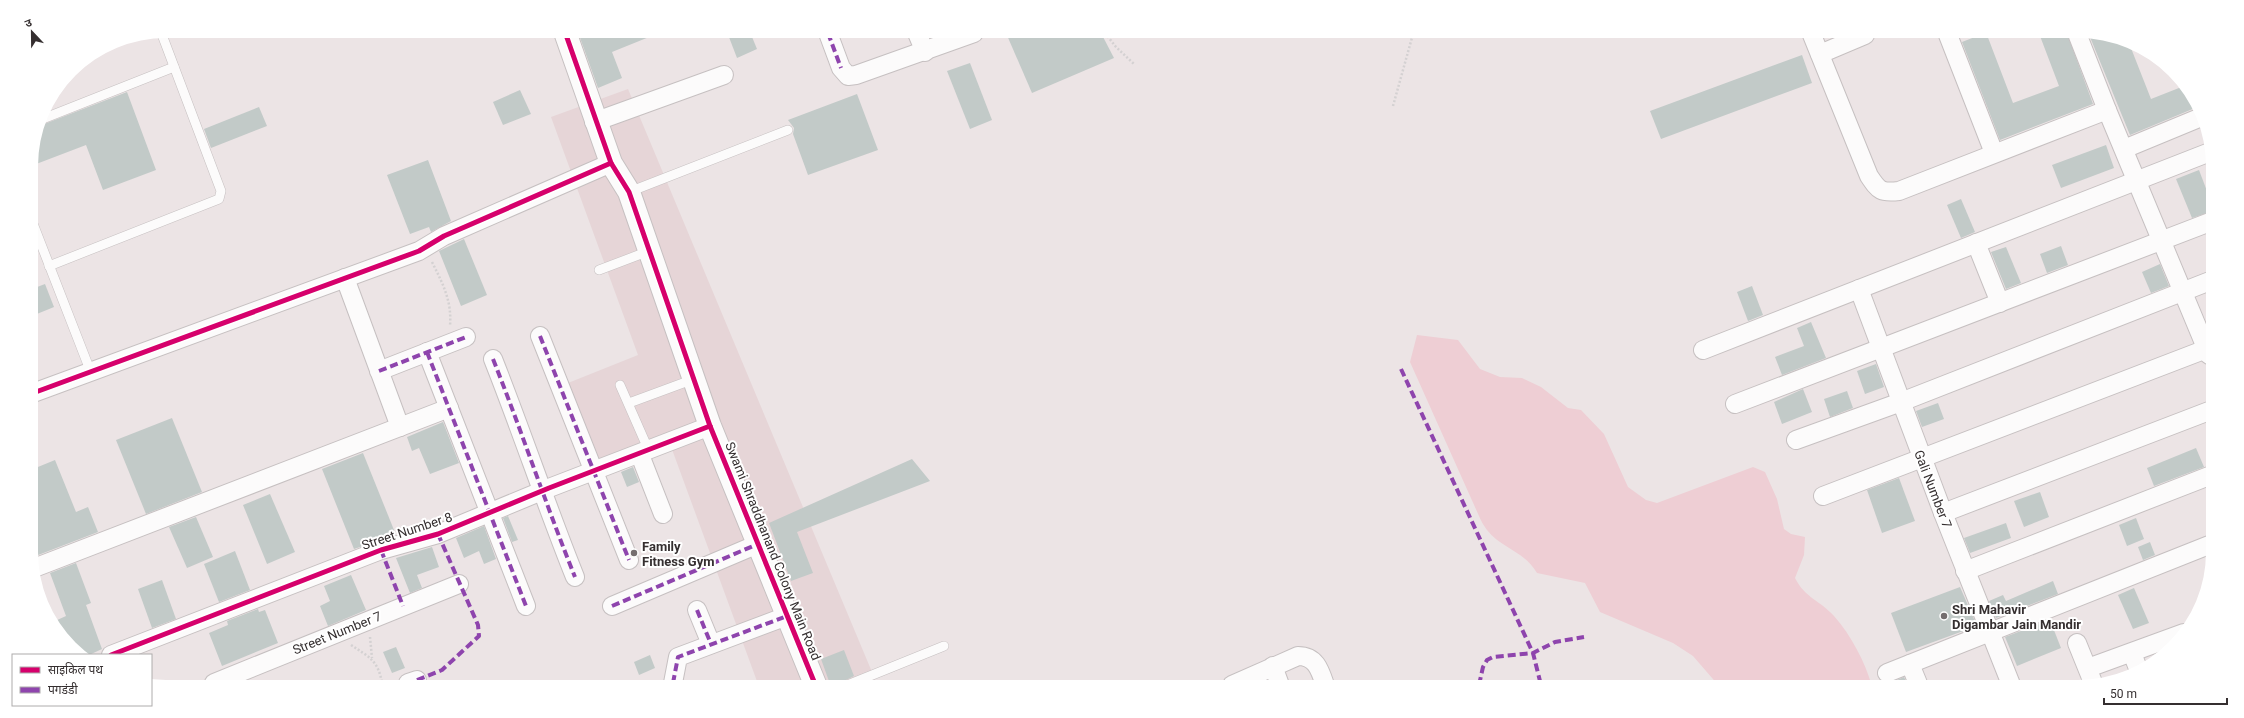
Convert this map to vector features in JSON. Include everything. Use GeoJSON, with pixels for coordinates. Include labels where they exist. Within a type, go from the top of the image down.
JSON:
{"type":"FeatureCollection","features":[{"type":"Feature","properties":{"kind":"street","name":"Swami Shraddhanand Colony Main Road"},"geometry":{"type":"LineString","coordinates":[[567,38],[594,122],[611,163],[628,192],[710,426],[813,680]]}},
{"type":"Feature","properties":{"kind":"street"},"geometry":{"type":"LineString","coordinates":[[830,38],[841,68],[848,76],[856,75],[925,52],[961,38]]}},
{"type":"Feature","properties":{"kind":"street"},"geometry":{"type":"LineString","coordinates":[[918,38],[925,52]]}},
{"type":"Feature","properties":{"kind":"street"},"geometry":{"type":"LineString","coordinates":[[1813,38],[1869,176],[1876,187],[1885,192],[1899,191],[2107,110]]}},
{"type":"Feature","properties":{"kind":"street"},"geometry":{"type":"LineString","coordinates":[[1820,54],[1858,38]]}},
{"type":"Feature","properties":{"kind":"street"},"geometry":{"type":"LineString","coordinates":[[1949,38],[1994,154]]}},
{"type":"Feature","properties":{"kind":"street"},"geometry":{"type":"LineString","coordinates":[[2079,38],[2107,110],[2206,344]]}},
{"type":"Feature","properties":{"kind":"street"},"geometry":{"type":"LineString","coordinates":[[594,122],[724,75]]}},
{"type":"Feature","properties":{"kind":"street"},"geometry":{"type":"LineString","coordinates":[[2124,149],[2197,119]]}},
{"type":"Feature","properties":{"kind":"street"},"geometry":{"type":"LineString","coordinates":[[1703,350],[2206,154]]}},
{"type":"Feature","properties":{"kind":"street"},"geometry":{"type":"LineString","coordinates":[[38,390],[420,251],[444,236],[611,163]]}},
{"type":"Feature","properties":{"kind":"street"},"geometry":{"type":"LineString","coordinates":[[1735,404],[2206,224]]}},
{"type":"Feature","properties":{"kind":"street"},"geometry":{"type":"LineString","coordinates":[[1976,243],[2000,303]]}},
{"type":"Feature","properties":{"kind":"street"},"geometry":{"type":"LineString","coordinates":[[345,278],[400,427]]}},
{"type":"Feature","properties":{"kind":"street"},"geometry":{"type":"LineString","coordinates":[[1796,440],[1901,402],[2206,283]]}},
{"type":"Feature","properties":{"kind":"street","name":"Gali Number 7"},"geometry":{"type":"LineString","coordinates":[[1859,289],[1921,457],[2009,680]]}},
{"type":"Feature","properties":{"kind":"street"},"geometry":{"type":"LineString","coordinates":[[540,336],[629,560]]}},
{"type":"Feature","properties":{"kind":"street"},"geometry":{"type":"LineString","coordinates":[[379,370],[466,337]]}},
{"type":"Feature","properties":{"kind":"street"},"geometry":{"type":"LineString","coordinates":[[427,352],[526,606]]}},
{"type":"Feature","properties":{"kind":"street"},"geometry":{"type":"LineString","coordinates":[[1823,496],[1921,457],[2206,352]]}},
{"type":"Feature","properties":{"kind":"street"},"geometry":{"type":"LineString","coordinates":[[493,359],[520,429],[541,492],[575,578]]}},
{"type":"Feature","properties":{"kind":"street"},"geometry":{"type":"LineString","coordinates":[[39,566],[449,408]]}},
{"type":"Feature","properties":{"kind":"street"},"geometry":{"type":"LineString","coordinates":[[1943,513],[2206,412]]}},
{"type":"Feature","properties":{"kind":"street","name":"Street Number 8"},"geometry":{"type":"LineString","coordinates":[[114,654],[381,550],[438,534],[710,426]]}},
{"type":"Feature","properties":{"kind":"street"},"geometry":{"type":"LineString","coordinates":[[645,453],[663,514]]}},
{"type":"Feature","properties":{"kind":"street"},"geometry":{"type":"LineString","coordinates":[[1965,571],[2206,477]]}},
{"type":"Feature","properties":{"kind":"street"},"geometry":{"type":"LineString","coordinates":[[612,606],[758,544]]}},
{"type":"Feature","properties":{"kind":"street"},"geometry":{"type":"LineString","coordinates":[[1887,673],[2206,546]]}},
{"type":"Feature","properties":{"kind":"street","name":"Street Number 7"},"geometry":{"type":"LineString","coordinates":[[219,680],[459,584]]}},
{"type":"Feature","properties":{"kind":"street"},"geometry":{"type":"LineString","coordinates":[[697,610],[711,644]]}},
{"type":"Feature","properties":{"kind":"street"},"geometry":{"type":"LineString","coordinates":[[674,680],[678,657],[787,616]]}},
{"type":"Feature","properties":{"kind":"street"},"geometry":{"type":"LineString","coordinates":[[2088,668],[2171,639]]}},
{"type":"Feature","properties":{"kind":"street"},"geometry":{"type":"LineString","coordinates":[[2077,643],[2092,679]]}},
{"type":"Feature","properties":{"kind":"street"},"geometry":{"type":"LineString","coordinates":[[2132,653],[2137,665]]}},
{"type":"Feature","properties":{"kind":"street"},"geometry":{"type":"LineString","coordinates":[[1243,680],[1298,656],[1306,656],[1314,661],[1323,680]]}},
{"type":"Feature","properties":{"kind":"street"},"geometry":{"type":"LineString","coordinates":[[1910,664],[1917,680]]}},
{"type":"Feature","properties":{"kind":"street"},"geometry":{"type":"LineString","coordinates":[[1273,666],[1278,680]]}},
{"type":"Feature","properties":{"kind":"lane"},"geometry":{"type":"LineString","coordinates":[[49,266],[219,199],[221,192],[163,38]]}},
{"type":"Feature","properties":{"kind":"lane"},"geometry":{"type":"LineString","coordinates":[[48,117],[174,67]]}},
{"type":"Feature","properties":{"kind":"lane"},"geometry":{"type":"LineString","coordinates":[[628,192],[788,130]]}},
{"type":"Feature","properties":{"kind":"lane"},"geometry":{"type":"LineString","coordinates":[[38,243],[49,266],[90,370]]}},
{"type":"Feature","properties":{"kind":"lane"},"geometry":{"type":"LineString","coordinates":[[598,270],[649,251]]}},
{"type":"Feature","properties":{"kind":"lane"},"geometry":{"type":"LineString","coordinates":[[629,403],[694,379]]}},
{"type":"Feature","properties":{"kind":"lane"},"geometry":{"type":"LineString","coordinates":[[620,385],[629,403],[645,453]]}},
{"type":"Feature","properties":{"kind":"lane"},"geometry":{"type":"LineString","coordinates":[[860,680],[944,646]]}},
{"type":"Feature","properties":{"kind":"path"},"geometry":{"type":"LineString","coordinates":[[1109,38],[1134,64]]}},
{"type":"Feature","properties":{"kind":"path"},"geometry":{"type":"LineString","coordinates":[[1393,106],[1412,38]]}},
{"type":"Feature","properties":{"kind":"path"},"geometry":{"type":"LineString","coordinates":[[420,251],[430,258],[443,283],[451,310],[448,344]]}},
{"type":"Feature","properties":{"kind":"path"},"geometry":{"type":"LineString","coordinates":[[333,634],[372,659],[381,680]]}},
{"type":"Feature","properties":{"kind":"shaded area"},"geometry":{"type":"Polygon","coordinates":[[[628,89],[875,680],[757,680],[666,433],[593,461],[563,385],[638,355],[551,117],[628,89]]]}},
{"type":"Feature","properties":{"kind":"shaded area"},"geometry":{"type":"Polygon","coordinates":[[[1417,335],[1458,340],[1480,369],[1500,377],[1522,378],[1541,387],[1568,408],[1581,410],[1604,434],[1628,487],[1646,500],[1657,503],[1753,467],[1765,472],[1777,499],[1784,529],[1791,534],[1805,537],[1804,555],[1795,578],[1808,595],[1829,611],[1840,623],[1852,640],[1866,668],[1870,680],[1714,680],[1693,656],[1673,643],[1600,612],[1585,583],[1537,573],[1525,559],[1499,542],[1487,530],[1481,520],[1410,362],[1417,335]]]}},
{"type":"Feature","properties":{"kind":"building"},"geometry":{"type":"Polygon","coordinates":[[[580,38],[647,38],[612,52],[622,78],[598,88],[580,38]]]}},
{"type":"Feature","properties":{"kind":"building"},"geometry":{"type":"Polygon","coordinates":[[[729,38],[752,38],[757,49],[737,58],[729,38]]]}},
{"type":"Feature","properties":{"kind":"building"},"geometry":{"type":"Polygon","coordinates":[[[1008,38],[1104,38],[1114,58],[1032,93],[1008,38]]]}},
{"type":"Feature","properties":{"kind":"building"},"geometry":{"type":"Polygon","coordinates":[[[1972,38],[1988,38],[2013,103],[2059,86],[2041,38],[2069,38],[2093,104],[2000,140],[1962,42],[1972,38]]]}},
{"type":"Feature","properties":{"kind":"building"},"geometry":{"type":"Polygon","coordinates":[[[2091,39],[2111,42],[2132,50],[2151,99],[2179,88],[2192,109],[2130,135],[2091,39]]]}},
{"type":"Feature","properties":{"kind":"building"},"geometry":{"type":"Polygon","coordinates":[[[1802,55],[1812,83],[1661,139],[1650,111],[1802,55]]]}},
{"type":"Feature","properties":{"kind":"building"},"geometry":{"type":"Polygon","coordinates":[[[970,63],[992,120],[970,129],[947,71],[970,63]]]}},
{"type":"Feature","properties":{"kind":"building"},"geometry":{"type":"Polygon","coordinates":[[[520,90],[531,114],[503,125],[493,102],[520,90]]]}},
{"type":"Feature","properties":{"kind":"building"},"geometry":{"type":"Polygon","coordinates":[[[127,92],[156,170],[103,190],[86,145],[38,163],[40,141],[46,123],[127,92]]]}},
{"type":"Feature","properties":{"kind":"building"},"geometry":{"type":"Polygon","coordinates":[[[857,94],[878,150],[808,175],[793,134],[794,128],[788,120],[857,94]]]}},
{"type":"Feature","properties":{"kind":"building"},"geometry":{"type":"Polygon","coordinates":[[[259,107],[267,126],[211,148],[204,129],[259,107]]]}},
{"type":"Feature","properties":{"kind":"building"},"geometry":{"type":"Polygon","coordinates":[[[2106,145],[2114,168],[2061,188],[2052,165],[2106,145]]]}},
{"type":"Feature","properties":{"kind":"building"},"geometry":{"type":"Polygon","coordinates":[[[428,160],[451,221],[431,232],[429,227],[410,234],[387,175],[428,160]]]}},
{"type":"Feature","properties":{"kind":"building"},"geometry":{"type":"Polygon","coordinates":[[[2199,170],[2206,188],[2206,213],[2192,218],[2176,179],[2199,170]]]}},
{"type":"Feature","properties":{"kind":"building"},"geometry":{"type":"Polygon","coordinates":[[[1961,199],[1975,232],[1961,238],[1947,205],[1961,199]]]}},
{"type":"Feature","properties":{"kind":"building"},"geometry":{"type":"Polygon","coordinates":[[[464,239],[487,295],[461,306],[439,251],[464,239]]]}},
{"type":"Feature","properties":{"kind":"building"},"geometry":{"type":"Polygon","coordinates":[[[2061,246],[2068,265],[2047,273],[2040,254],[2061,246]]]}},
{"type":"Feature","properties":{"kind":"building"},"geometry":{"type":"Polygon","coordinates":[[[2006,247],[2021,283],[2006,289],[1991,252],[2006,247]]]}},
{"type":"Feature","properties":{"kind":"building"},"geometry":{"type":"Polygon","coordinates":[[[2160,264],[2169,286],[2151,293],[2142,272],[2160,264]]]}},
{"type":"Feature","properties":{"kind":"building"},"geometry":{"type":"Polygon","coordinates":[[[45,284],[54,307],[38,314],[38,287],[45,284]]]}},
{"type":"Feature","properties":{"kind":"building"},"geometry":{"type":"Polygon","coordinates":[[[1752,286],[1763,315],[1748,321],[1737,292],[1752,286]]]}},
{"type":"Feature","properties":{"kind":"building"},"geometry":{"type":"Polygon","coordinates":[[[1811,322],[1826,358],[1782,375],[1775,357],[1804,346],[1797,328],[1811,322]]]}},
{"type":"Feature","properties":{"kind":"building"},"geometry":{"type":"Polygon","coordinates":[[[1876,364],[1884,387],[1865,394],[1857,371],[1876,364]]]}},
{"type":"Feature","properties":{"kind":"building"},"geometry":{"type":"Polygon","coordinates":[[[1803,389],[1812,412],[1782,424],[1774,402],[1803,389]]]}},
{"type":"Feature","properties":{"kind":"building"},"geometry":{"type":"Polygon","coordinates":[[[1847,391],[1853,408],[1830,417],[1824,399],[1847,391]]]}},
{"type":"Feature","properties":{"kind":"building"},"geometry":{"type":"Polygon","coordinates":[[[1938,403],[1944,419],[1922,427],[1916,411],[1938,403]]]}},
{"type":"Feature","properties":{"kind":"building"},"geometry":{"type":"Polygon","coordinates":[[[172,418],[202,492],[146,514],[116,440],[172,418]]]}},
{"type":"Feature","properties":{"kind":"building"},"geometry":{"type":"Polygon","coordinates":[[[443,422],[459,463],[430,474],[419,448],[412,451],[407,437],[443,422]]]}},
{"type":"Feature","properties":{"kind":"building"},"geometry":{"type":"Polygon","coordinates":[[[2196,448],[2204,467],[2154,486],[2147,468],[2196,448]]]}},
{"type":"Feature","properties":{"kind":"building"},"geometry":{"type":"Polygon","coordinates":[[[363,453],[396,535],[354,549],[322,469],[363,453]]]}},
{"type":"Feature","properties":{"kind":"building"},"geometry":{"type":"Polygon","coordinates":[[[912,459],[930,481],[797,532],[813,573],[791,581],[769,523],[912,459]]]}},
{"type":"Feature","properties":{"kind":"building"},"geometry":{"type":"Polygon","coordinates":[[[55,460],[76,512],[88,507],[98,532],[38,555],[38,467],[55,460]]]}},
{"type":"Feature","properties":{"kind":"building"},"geometry":{"type":"Polygon","coordinates":[[[633,467],[639,482],[627,487],[621,472],[633,467]]]}},
{"type":"Feature","properties":{"kind":"building"},"geometry":{"type":"Polygon","coordinates":[[[1899,478],[1915,521],[1882,533],[1867,490],[1899,478]]]}},
{"type":"Feature","properties":{"kind":"building"},"geometry":{"type":"Polygon","coordinates":[[[2040,492],[2049,517],[2024,527],[2014,501],[2040,492]]]}},
{"type":"Feature","properties":{"kind":"building"},"geometry":{"type":"Polygon","coordinates":[[[270,494],[295,552],[267,564],[243,505],[270,494]]]}},
{"type":"Feature","properties":{"kind":"building"},"geometry":{"type":"Polygon","coordinates":[[[508,516],[518,540],[512,542],[503,518],[508,516]]]}},
{"type":"Feature","properties":{"kind":"building"},"geometry":{"type":"Polygon","coordinates":[[[196,517],[213,557],[187,568],[169,527],[196,517]]]}},
{"type":"Feature","properties":{"kind":"building"},"geometry":{"type":"Polygon","coordinates":[[[2136,518],[2144,539],[2127,546],[2119,525],[2136,518]]]}},
{"type":"Feature","properties":{"kind":"building"},"geometry":{"type":"Polygon","coordinates":[[[2006,523],[2011,538],[1970,553],[1964,538],[2006,523]]]}},
{"type":"Feature","properties":{"kind":"building"},"geometry":{"type":"Polygon","coordinates":[[[484,526],[496,559],[484,564],[479,551],[464,558],[456,538],[484,526]]]}},
{"type":"Feature","properties":{"kind":"building"},"geometry":{"type":"Polygon","coordinates":[[[2150,542],[2155,555],[2143,560],[2138,547],[2150,542]]]}},
{"type":"Feature","properties":{"kind":"building"},"geometry":{"type":"Polygon","coordinates":[[[432,547],[439,567],[417,575],[422,588],[410,593],[396,558],[432,547]]]}},
{"type":"Feature","properties":{"kind":"building"},"geometry":{"type":"Polygon","coordinates":[[[235,551],[250,590],[219,602],[204,564],[235,551]]]}},
{"type":"Feature","properties":{"kind":"building"},"geometry":{"type":"Polygon","coordinates":[[[76,563],[91,603],[86,605],[102,649],[89,654],[76,642],[60,623],[58,620],[66,616],[50,573],[76,563]]]}},
{"type":"Feature","properties":{"kind":"building"},"geometry":{"type":"Polygon","coordinates":[[[351,575],[366,610],[328,626],[320,606],[330,601],[324,586],[351,575]]]}},
{"type":"Feature","properties":{"kind":"building"},"geometry":{"type":"Polygon","coordinates":[[[162,580],[176,619],[152,628],[138,589],[162,580]]]}},
{"type":"Feature","properties":{"kind":"building"},"geometry":{"type":"Polygon","coordinates":[[[2053,581],[2058,594],[1996,618],[1989,601],[2003,595],[2006,601],[2053,581]]]}},
{"type":"Feature","properties":{"kind":"building","name":"Shri Mahavir Digambar Jain Mandir"},"geometry":{"type":"Polygon","coordinates":[[[1960,587],[1977,626],[1906,652],[1891,613],[1960,587]]]}},
{"type":"Feature","properties":{"kind":"building"},"geometry":{"type":"Polygon","coordinates":[[[2134,588],[2149,623],[2133,629],[2118,595],[2134,588]]]}},
{"type":"Feature","properties":{"kind":"building"},"geometry":{"type":"Polygon","coordinates":[[[258,609],[259,612],[265,610],[278,643],[222,666],[209,633],[228,625],[227,621],[258,609]]]}},
{"type":"Feature","properties":{"kind":"building"},"geometry":{"type":"Polygon","coordinates":[[[2050,620],[2061,648],[2017,666],[2005,637],[2050,620]]]}},
{"type":"Feature","properties":{"kind":"building"},"geometry":{"type":"Polygon","coordinates":[[[396,647],[405,668],[392,673],[383,652],[396,647]]]}},
{"type":"Feature","properties":{"kind":"building"},"geometry":{"type":"Polygon","coordinates":[[[844,650],[854,676],[846,680],[829,680],[821,659],[844,650]]]}},
{"type":"Feature","properties":{"kind":"building"},"geometry":{"type":"Polygon","coordinates":[[[650,655],[655,668],[639,675],[634,662],[650,655]]]}},
{"type":"Feature","properties":{"kind":"building"},"geometry":{"type":"Polygon","coordinates":[[[1904,677],[1905,680],[1897,680],[1904,677]]]}},
{"type":"Feature","properties":{"kind":"marked path"},"geometry":{"type":"LineString","coordinates":[[830,38],[841,68]]}},
{"type":"Feature","properties":{"kind":"marked path"},"geometry":{"type":"LineString","coordinates":[[540,336],[629,560]]}},
{"type":"Feature","properties":{"kind":"marked path"},"geometry":{"type":"LineString","coordinates":[[379,371],[466,337]]}},
{"type":"Feature","properties":{"kind":"marked path"},"geometry":{"type":"LineString","coordinates":[[427,352],[526,606]]}},
{"type":"Feature","properties":{"kind":"marked path"},"geometry":{"type":"LineString","coordinates":[[493,359],[575,577]]}},
{"type":"Feature","properties":{"kind":"marked path"},"geometry":{"type":"LineString","coordinates":[[1401,369],[1533,653],[1540,680]]}},
{"type":"Feature","properties":{"kind":"marked path"},"geometry":{"type":"LineString","coordinates":[[417,680],[442,670],[479,636],[478,625],[438,534]]}},
{"type":"Feature","properties":{"kind":"marked path"},"geometry":{"type":"LineString","coordinates":[[612,606],[758,544]]}},
{"type":"Feature","properties":{"kind":"marked path"},"geometry":{"type":"LineString","coordinates":[[381,550],[403,606]]}},
{"type":"Feature","properties":{"kind":"marked path"},"geometry":{"type":"LineString","coordinates":[[697,610],[711,644]]}},
{"type":"Feature","properties":{"kind":"marked path"},"geometry":{"type":"LineString","coordinates":[[674,680],[678,657],[787,616]]}},
{"type":"Feature","properties":{"kind":"marked path"},"geometry":{"type":"LineString","coordinates":[[1480,680],[1483,667],[1487,660],[1493,657],[1533,653],[1555,642],[1584,637]]}},
{"type":"Feature","properties":{"kind":"cycle path"},"geometry":{"type":"LineString","coordinates":[[567,38],[611,163],[629,192],[710,426],[813,680]]}},
{"type":"Feature","properties":{"kind":"cycle path"},"geometry":{"type":"LineString","coordinates":[[38,391],[419,251],[444,236],[611,163]]}},
{"type":"Feature","properties":{"kind":"cycle path"},"geometry":{"type":"LineString","coordinates":[[114,654],[381,550],[438,534],[549,488],[710,426]]}},
{"type":"Feature","properties":{"kind":"place","name":"Family Fitness Gym"},"geometry":{"type":"Point","coordinates":[634,553]}},
{"type":"Feature","properties":{"kind":"place","name":"Shri Mahavir Digambar Jain Mandir"},"geometry":{"type":"Point","coordinates":[1944,616]}}]}
